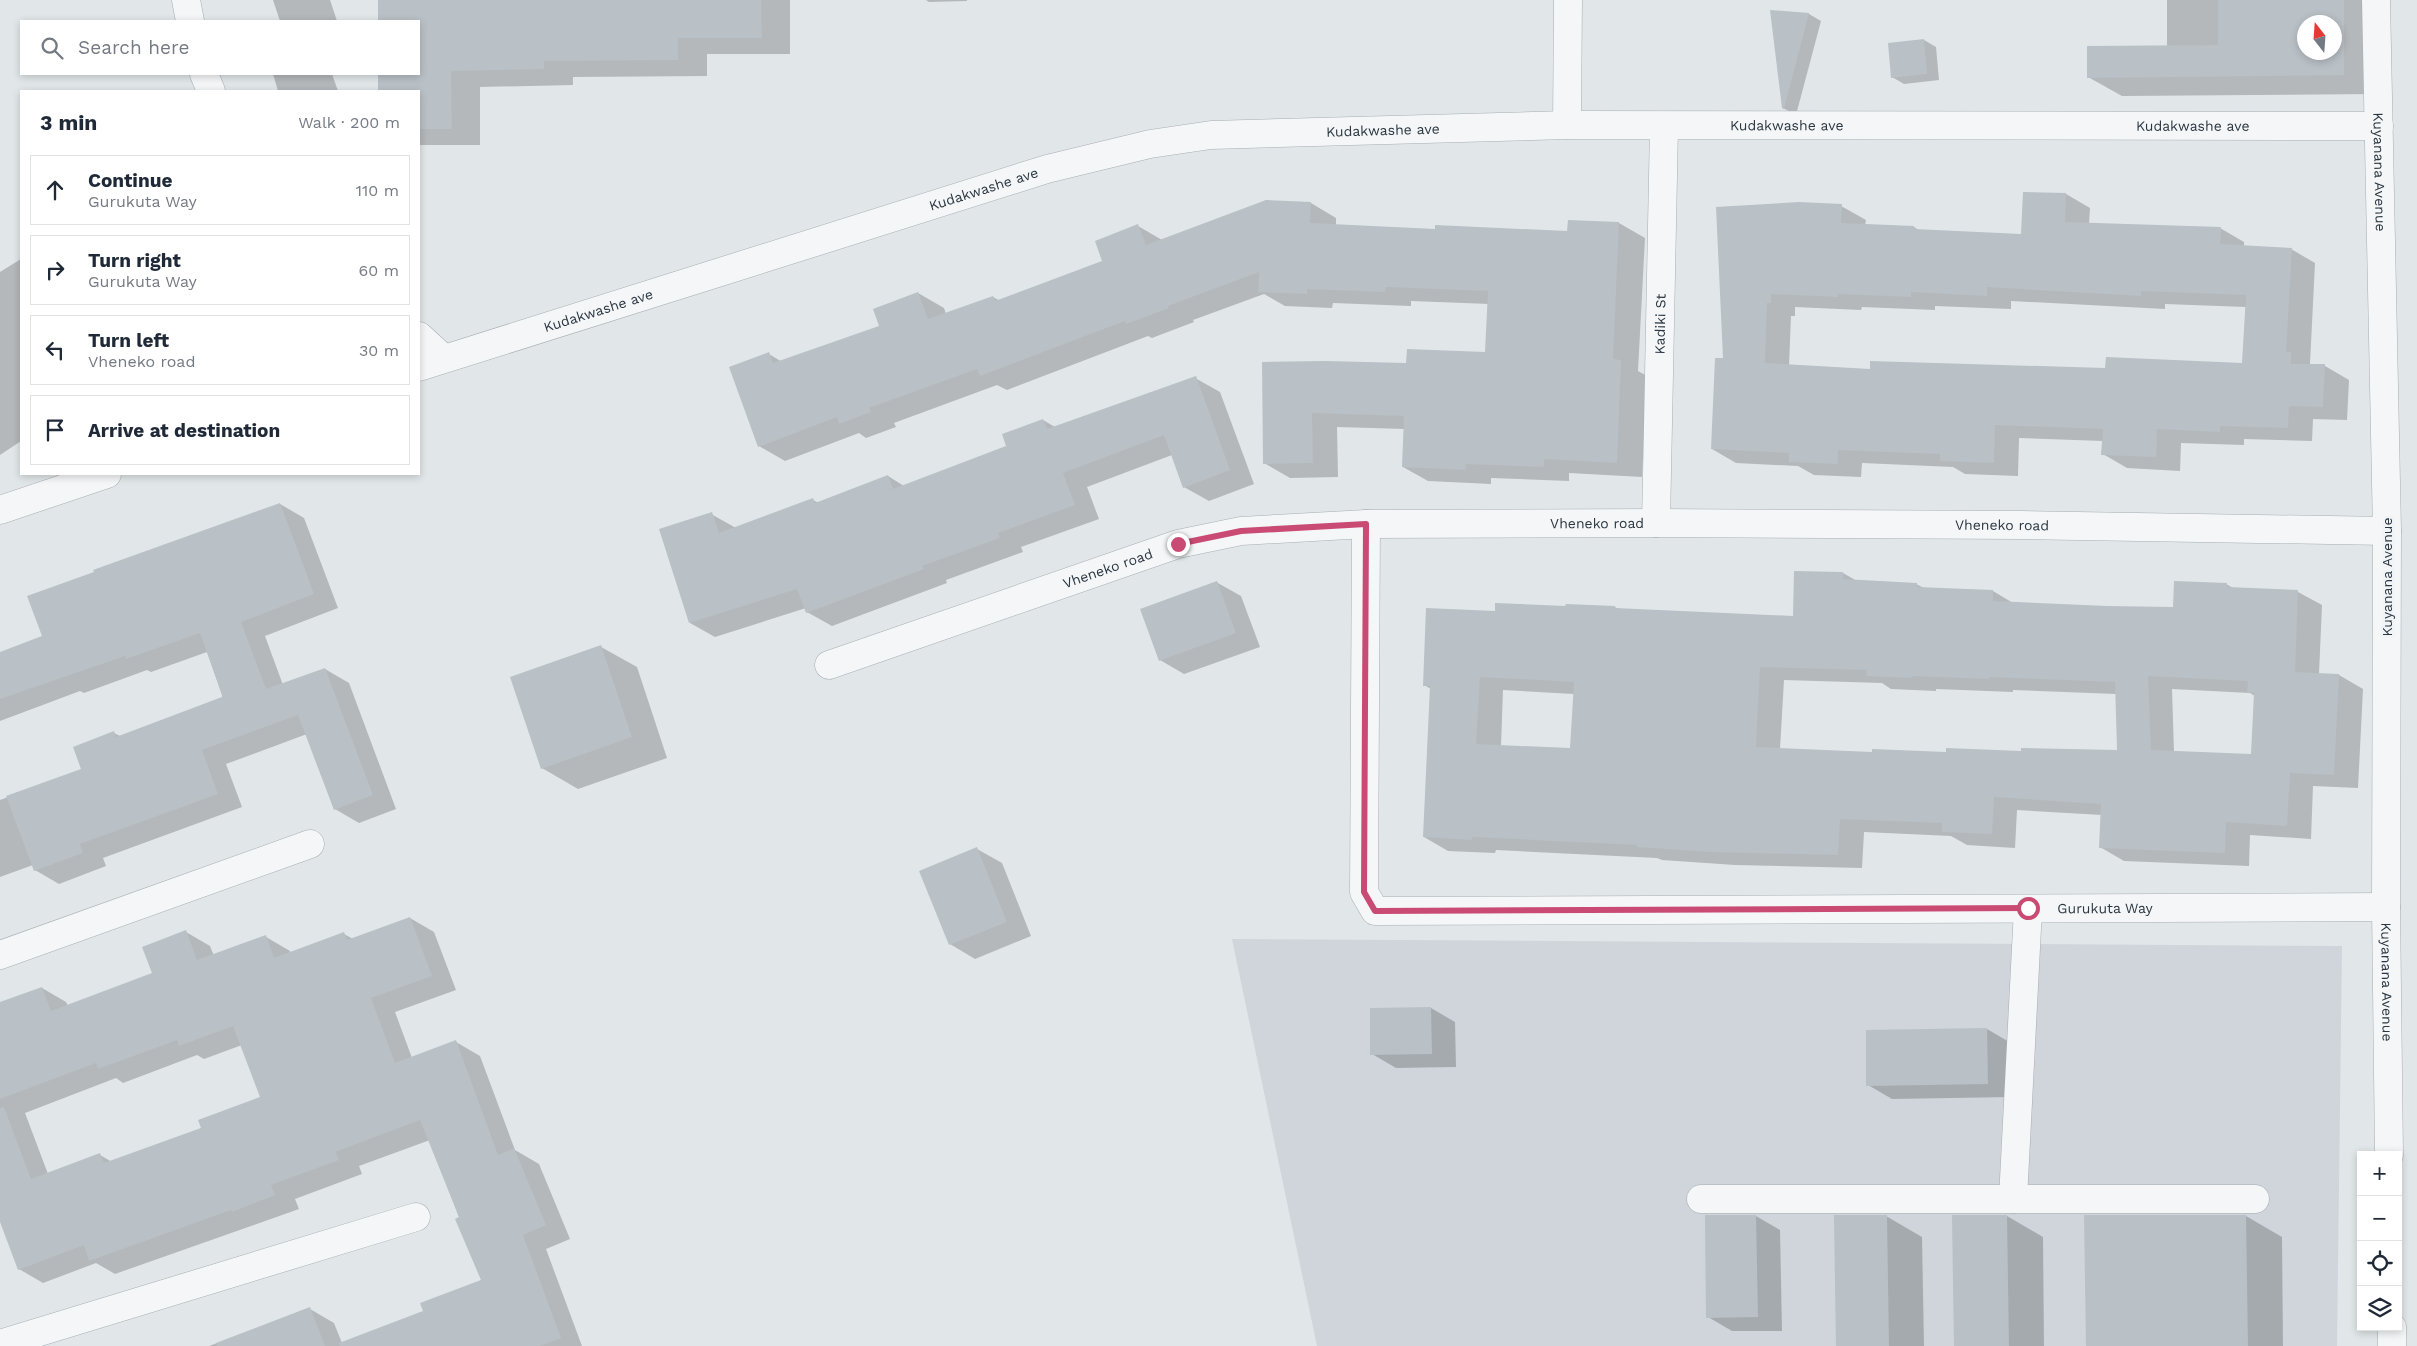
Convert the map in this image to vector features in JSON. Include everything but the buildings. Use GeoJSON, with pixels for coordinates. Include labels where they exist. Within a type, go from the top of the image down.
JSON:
{"type":"FeatureCollection","features":[{"type":"Feature","properties":{"kind":"street"},"geometry":{"type":"LineString","coordinates":[[186,0],[190,20]]}},
{"type":"Feature","properties":{"kind":"street"},"geometry":{"type":"LineString","coordinates":[[1567,125],[1568,0]]}},
{"type":"Feature","properties":{"kind":"street","name":"Kuyanana Avenue"},"geometry":{"type":"LineString","coordinates":[[2376,0],[2387,531],[2386,907],[2390,1151]]}},
{"type":"Feature","properties":{"kind":"street"},"geometry":{"type":"LineString","coordinates":[[204,75],[211,90]]}},
{"type":"Feature","properties":{"kind":"street","name":"Kudakwashe ave"},"geometry":{"type":"LineString","coordinates":[[431,362],[1047,169],[1150,144],[1211,135],[1567,125],[1664,127],[2008,124],[2379,126]]}},
{"type":"Feature","properties":{"kind":"street","name":"Kadiki St"},"geometry":{"type":"LineString","coordinates":[[1656,523],[1664,127]]}},
{"type":"Feature","properties":{"kind":"street"},"geometry":{"type":"LineString","coordinates":[[420,338],[431,362]]}},
{"type":"Feature","properties":{"kind":"street"},"geometry":{"type":"LineString","coordinates":[[0,510],[104,475]]}},
{"type":"Feature","properties":{"kind":"street","name":"Vheneko road"},"geometry":{"type":"LineString","coordinates":[[829,665],[1178,544],[1241,531],[1366,524],[1656,523],[2021,525],[2387,531]]}},
{"type":"Feature","properties":{"kind":"street","name":"Gurukuta Way"},"geometry":{"type":"LineString","coordinates":[[1366,524],[1364,892],[1375,911],[2386,907]]}},
{"type":"Feature","properties":{"kind":"street"},"geometry":{"type":"LineString","coordinates":[[0,955],[310,844]]}},
{"type":"Feature","properties":{"kind":"street"},"geometry":{"type":"LineString","coordinates":[[2013,1199],[2028,908]]}},
{"type":"Feature","properties":{"kind":"street"},"geometry":{"type":"LineString","coordinates":[[1701,1199],[2255,1199]]}},
{"type":"Feature","properties":{"kind":"street"},"geometry":{"type":"LineString","coordinates":[[0,1344],[416,1217]]}},
{"type":"Feature","properties":{"kind":"street"},"geometry":{"type":"LineString","coordinates":[[2392,1331],[2392,1346]]}},
{"type":"Feature","properties":{"kind":"shaded area"},"geometry":{"type":"Polygon","coordinates":[[[1232,939],[2342,946],[2337,1346],[1317,1346],[1232,939]]]}},
{"type":"Feature","properties":{"kind":"route"},"geometry":{"type":"LineString","coordinates":[[1178,544],[1241,531],[1366,524],[1364,892],[1368,902],[1375,911],[2028,908]]}}]}
